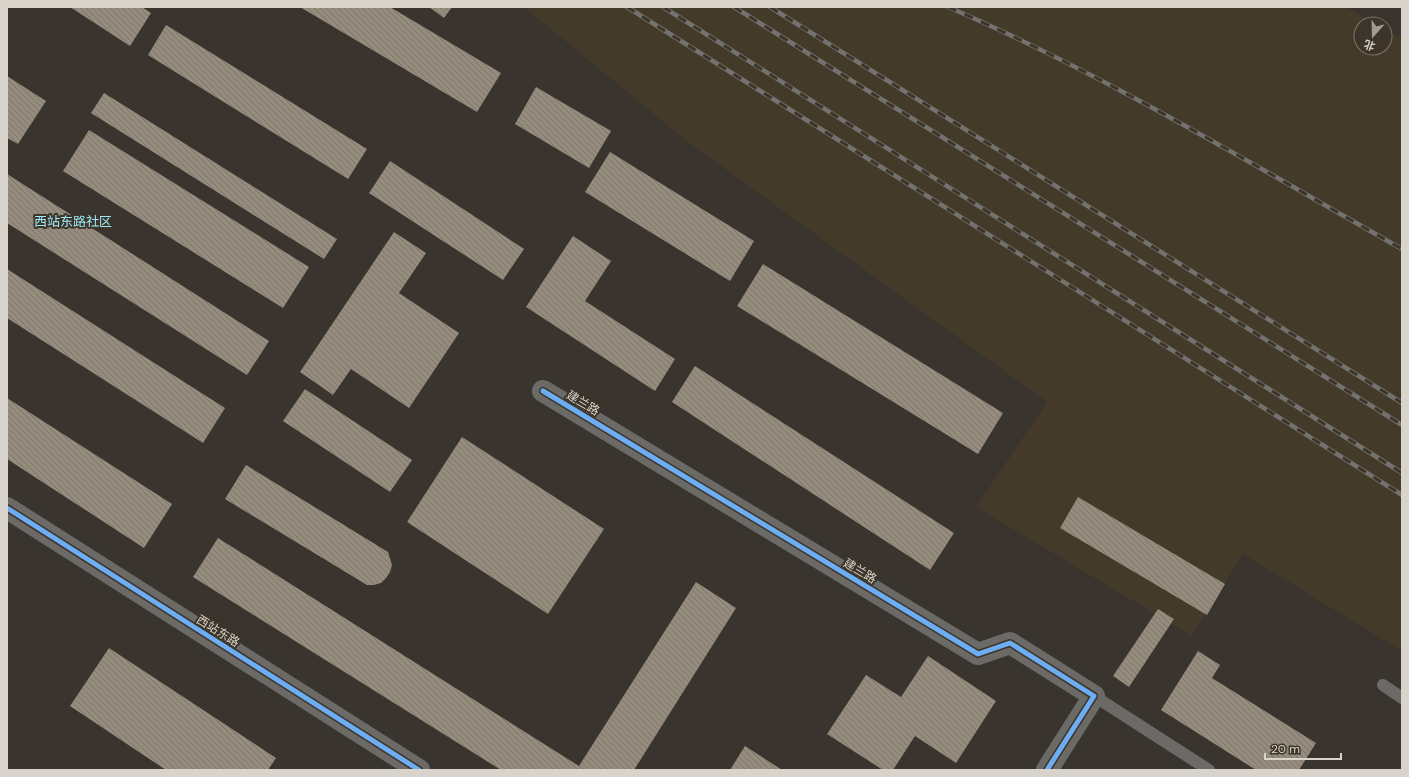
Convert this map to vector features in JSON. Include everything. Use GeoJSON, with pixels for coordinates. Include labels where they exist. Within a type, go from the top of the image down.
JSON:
{"type":"FeatureCollection","features":[{"type":"Feature","properties":{"kind":"street","name":"建兰路"},"geometry":{"type":"LineString","coordinates":[[543,391],[978,654],[1010,643],[1094,696]]}},
{"type":"Feature","properties":{"kind":"street","name":"西站东路"},"geometry":{"type":"LineString","coordinates":[[7,508],[419,770]]}},
{"type":"Feature","properties":{"kind":"street"},"geometry":{"type":"LineString","coordinates":[[1047,770],[1094,696]]}},
{"type":"Feature","properties":{"kind":"lane"},"geometry":{"type":"LineString","coordinates":[[1383,685],[1402,698]]}},
{"type":"Feature","properties":{"kind":"lane"},"geometry":{"type":"LineString","coordinates":[[1094,696],[1209,770]]}},
{"type":"Feature","properties":{"kind":"shaded area"},"geometry":{"type":"Polygon","coordinates":[[[524,7],[1346,7],[1362,16],[1353,16],[1353,56],[1393,56],[1393,34],[1402,39],[1402,651],[1243,554],[1192,636],[976,507],[1047,402],[688,142],[524,7]]]}},
{"type":"Feature","properties":{"kind":"building"},"geometry":{"type":"Polygon","coordinates":[[[70,7],[142,7],[151,13],[130,46],[70,7]]]}},
{"type":"Feature","properties":{"kind":"building"},"geometry":{"type":"Polygon","coordinates":[[[300,7],[390,7],[501,73],[477,112],[300,7]]]}},
{"type":"Feature","properties":{"kind":"building"},"geometry":{"type":"Polygon","coordinates":[[[429,7],[452,7],[444,18],[429,7]]]}},
{"type":"Feature","properties":{"kind":"building"},"geometry":{"type":"Polygon","coordinates":[[[166,25],[367,149],[348,179],[148,55],[166,25]]]}},
{"type":"Feature","properties":{"kind":"building"},"geometry":{"type":"Polygon","coordinates":[[[7,76],[46,101],[18,144],[7,138],[7,76]]]}},
{"type":"Feature","properties":{"kind":"building"},"geometry":{"type":"Polygon","coordinates":[[[536,87],[611,131],[589,168],[515,124],[536,87]]]}},
{"type":"Feature","properties":{"kind":"building"},"geometry":{"type":"Polygon","coordinates":[[[104,93],[337,239],[324,259],[91,113],[104,93]]]}},
{"type":"Feature","properties":{"kind":"building"},"geometry":{"type":"Polygon","coordinates":[[[89,130],[309,267],[283,308],[63,171],[89,130]]]}},
{"type":"Feature","properties":{"kind":"building"},"geometry":{"type":"Polygon","coordinates":[[[610,152],[754,241],[730,281],[585,192],[610,152]]]}},
{"type":"Feature","properties":{"kind":"building"},"geometry":{"type":"Polygon","coordinates":[[[390,161],[524,249],[503,280],[369,193],[390,161]]]}},
{"type":"Feature","properties":{"kind":"building"},"geometry":{"type":"Polygon","coordinates":[[[7,174],[269,341],[247,375],[7,223],[7,174]]]}},
{"type":"Feature","properties":{"kind":"building"},"geometry":{"type":"Polygon","coordinates":[[[394,232],[426,253],[399,293],[459,333],[409,408],[351,369],[333,395],[300,372],[394,232]]]}},
{"type":"Feature","properties":{"kind":"building"},"geometry":{"type":"Polygon","coordinates":[[[573,236],[611,261],[585,301],[675,359],[655,391],[526,307],[573,236]]]}},
{"type":"Feature","properties":{"kind":"building"},"geometry":{"type":"Polygon","coordinates":[[[763,264],[1003,413],[978,454],[737,306],[763,264]]]}},
{"type":"Feature","properties":{"kind":"building"},"geometry":{"type":"Polygon","coordinates":[[[7,269],[225,408],[203,443],[7,318],[7,269]]]}},
{"type":"Feature","properties":{"kind":"building"},"geometry":{"type":"Polygon","coordinates":[[[695,366],[954,533],[930,570],[672,402],[695,366]]]}},
{"type":"Feature","properties":{"kind":"building"},"geometry":{"type":"Polygon","coordinates":[[[305,389],[412,460],[390,492],[283,421],[305,389]]]}},
{"type":"Feature","properties":{"kind":"building"},"geometry":{"type":"Polygon","coordinates":[[[7,398],[172,504],[144,548],[7,459],[7,398]]]}},
{"type":"Feature","properties":{"kind":"building"},"geometry":{"type":"Polygon","coordinates":[[[462,437],[604,529],[548,614],[407,522],[462,437]]]}},
{"type":"Feature","properties":{"kind":"building"},"geometry":{"type":"Polygon","coordinates":[[[246,465],[388,552],[392,565],[386,578],[381,583],[367,585],[225,499],[246,465]]]}},
{"type":"Feature","properties":{"kind":"building"},"geometry":{"type":"Polygon","coordinates":[[[1078,497],[1225,584],[1207,615],[1060,528],[1078,497]]]}},
{"type":"Feature","properties":{"kind":"building"},"geometry":{"type":"Polygon","coordinates":[[[218,538],[579,766],[696,582],[736,608],[634,770],[501,770],[193,577],[218,538]]]}},
{"type":"Feature","properties":{"kind":"building"},"geometry":{"type":"Polygon","coordinates":[[[1158,609],[1174,619],[1129,687],[1113,676],[1158,609]]]}},
{"type":"Feature","properties":{"kind":"building"},"geometry":{"type":"Polygon","coordinates":[[[109,648],[276,758],[268,770],[166,770],[70,706],[109,648]]]}},
{"type":"Feature","properties":{"kind":"building"},"geometry":{"type":"Polygon","coordinates":[[[1198,651],[1220,665],[1212,678],[1316,743],[1299,770],[1256,770],[1161,710],[1198,651]]]}},
{"type":"Feature","properties":{"kind":"building"},"geometry":{"type":"Polygon","coordinates":[[[928,656],[996,701],[956,763],[915,736],[893,770],[883,770],[827,734],[866,675],[901,697],[928,656]]]}},
{"type":"Feature","properties":{"kind":"building"},"geometry":{"type":"Polygon","coordinates":[[[745,746],[782,770],[730,770],[745,746]]]}},
{"type":"Feature","properties":{"kind":"railway"},"geometry":{"type":"LineString","coordinates":[[627,7],[1402,495]]}},
{"type":"Feature","properties":{"kind":"railway"},"geometry":{"type":"LineString","coordinates":[[663,7],[1402,473]]}},
{"type":"Feature","properties":{"kind":"railway"},"geometry":{"type":"LineString","coordinates":[[734,7],[1402,425]]}},
{"type":"Feature","properties":{"kind":"railway"},"geometry":{"type":"LineString","coordinates":[[770,7],[1402,403]]}},
{"type":"Feature","properties":{"kind":"railway"},"geometry":{"type":"LineString","coordinates":[[948,7],[1007,33],[1122,91],[1235,153],[1402,249]]}},
{"type":"Feature","properties":{"kind":"cycle path"},"geometry":{"type":"LineString","coordinates":[[543,391],[978,654],[1010,643],[1094,696],[1047,770]]}},
{"type":"Feature","properties":{"kind":"cycle path"},"geometry":{"type":"LineString","coordinates":[[7,508],[419,770]]}},
{"type":"Feature","properties":{"kind":"district","name":"西站东路社区"},"geometry":{"type":"Point","coordinates":[73,221]}}]}
